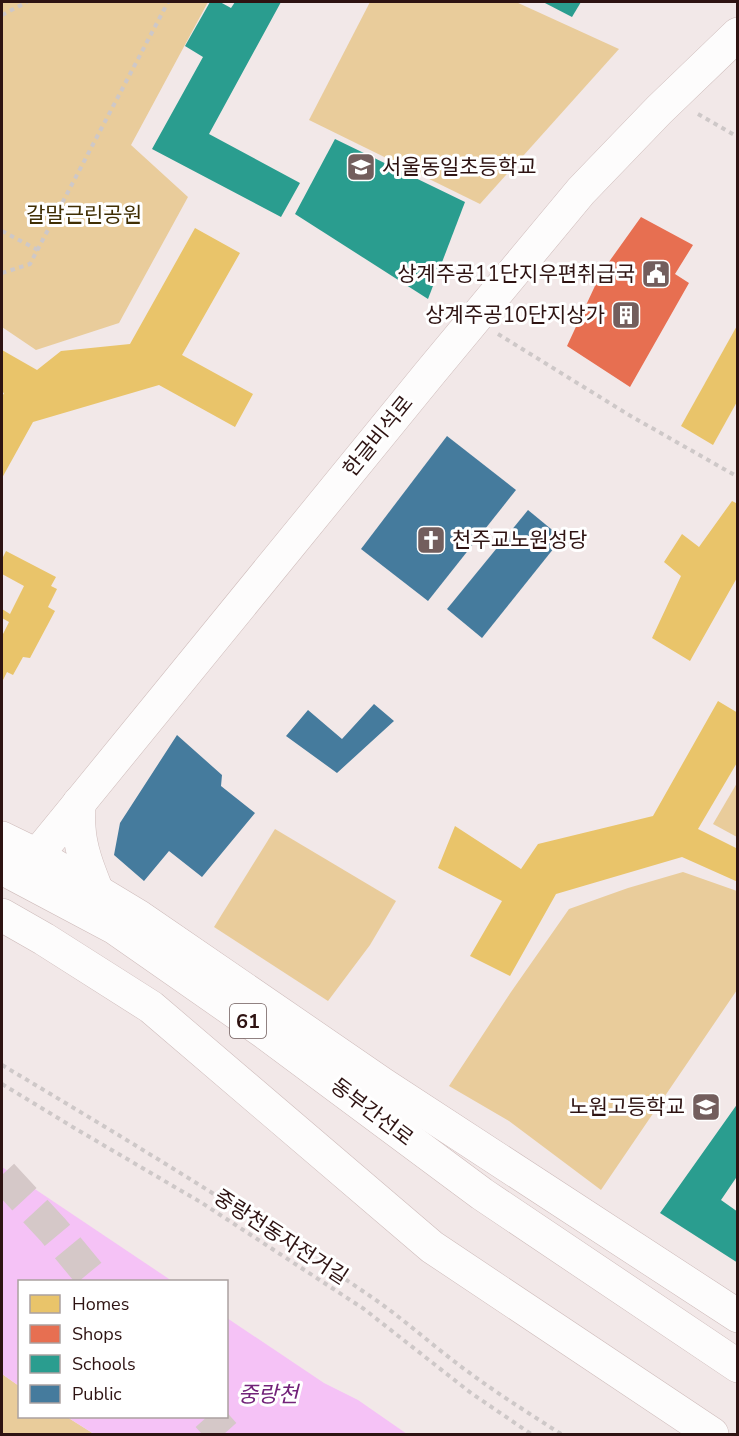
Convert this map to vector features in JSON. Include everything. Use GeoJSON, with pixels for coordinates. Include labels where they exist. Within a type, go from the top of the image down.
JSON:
{"type":"FeatureCollection","features":[{"type":"Feature","properties":{"kind":"main road","name":"한글비석로"},"geometry":{"type":"LineString","coordinates":[[37,855],[582,191],[671,98],[738,34]]}},
{"type":"Feature","properties":{"kind":"main road"},"geometry":{"type":"LineString","coordinates":[[79,803],[82,848],[97,891]]}},
{"type":"Feature","properties":{"kind":"main road"},"geometry":{"type":"LineString","coordinates":[[2,838],[37,855],[138,916],[393,1091],[738,1316]]}},
{"type":"Feature","properties":{"kind":"main road","name":"동부간선로"},"geometry":{"type":"LineString","coordinates":[[2,868],[116,928],[264,1032],[482,1194],[738,1366]]}},
{"type":"Feature","properties":{"kind":"main road"},"geometry":{"type":"LineString","coordinates":[[2,915],[151,1007],[432,1247],[712,1434]]}},
{"type":"Feature","properties":{"kind":"path"},"geometry":{"type":"LineString","coordinates":[[2,15],[27,2]]}},
{"type":"Feature","properties":{"kind":"path"},"geometry":{"type":"LineString","coordinates":[[2,273],[30,264],[168,2]]}},
{"type":"Feature","properties":{"kind":"path"},"geometry":{"type":"LineString","coordinates":[[671,98],[738,137]]}},
{"type":"Feature","properties":{"kind":"path"},"geometry":{"type":"LineString","coordinates":[[2,231],[38,250]]}},
{"type":"Feature","properties":{"kind":"path"},"geometry":{"type":"LineString","coordinates":[[474,320],[629,415],[738,477]]}},
{"type":"Feature","properties":{"kind":"path"},"geometry":{"type":"LineString","coordinates":[[2,1065],[268,1228],[370,1296],[470,1373],[561,1434]]}},
{"type":"Feature","properties":{"kind":"path","name":"중랑천동자전거길"},"geometry":{"type":"LineString","coordinates":[[2,1084],[202,1203],[364,1309],[471,1393],[531,1434]]}},
{"type":"Feature","properties":{"kind":"green space","name":"갈말근린공원"},"geometry":{"type":"Polygon","coordinates":[[[2,2],[208,2],[131,145],[188,197],[119,323],[36,350],[2,327],[2,2]]]}},
{"type":"Feature","properties":{"kind":"green space"},"geometry":{"type":"Polygon","coordinates":[[[370,2],[516,2],[619,49],[480,204],[309,120],[370,2]]]}},
{"type":"Feature","properties":{"kind":"green space"},"geometry":{"type":"Polygon","coordinates":[[[737,783],[737,837],[713,824],[737,783]]]}},
{"type":"Feature","properties":{"kind":"green space"},"geometry":{"type":"Polygon","coordinates":[[[275,829],[396,901],[370,945],[328,1001],[214,927],[275,829]]]}},
{"type":"Feature","properties":{"kind":"green space"},"geometry":{"type":"Polygon","coordinates":[[[683,872],[737,891],[737,990],[601,1190],[509,1121],[449,1086],[569,909],[683,872]]]}},
{"type":"Feature","properties":{"kind":"green space"},"geometry":{"type":"Polygon","coordinates":[[[2,1374],[18,1385],[18,1418],[69,1418],[94,1434],[2,1434],[2,1374]]]}},
{"type":"Feature","properties":{"kind":"water"},"geometry":{"type":"Polygon","coordinates":[[[2,1167],[171,1280],[18,1280],[18,1385],[2,1374],[2,1167]]]}},
{"type":"Feature","properties":{"kind":"water","name":"중랑천"},"geometry":{"type":"Polygon","coordinates":[[[228,1319],[324,1383],[358,1400],[407,1434],[94,1434],[69,1418],[228,1418],[228,1319]]]}},
{"type":"Feature","properties":{"kind":"building: Homes"},"geometry":{"type":"Polygon","coordinates":[[[195,228],[240,253],[182,355],[253,394],[235,427],[159,385],[33,422],[2,478],[2,397],[4,393],[2,392],[2,350],[37,370],[61,351],[130,344],[195,228]]]}},
{"type":"Feature","properties":{"kind":"building: Homes"},"geometry":{"type":"Polygon","coordinates":[[[738,324],[738,400],[713,445],[681,426],[738,324]]]}},
{"type":"Feature","properties":{"kind":"building: Homes"},"geometry":{"type":"Polygon","coordinates":[[[732,501],[738,504],[738,576],[690,661],[652,638],[681,576],[664,562],[682,534],[699,547],[732,501]]]}},
{"type":"Feature","properties":{"kind":"building: Homes"},"geometry":{"type":"Polygon","coordinates":[[[6,551],[56,577],[51,586],[57,589],[48,607],[55,611],[30,658],[23,657],[13,675],[7,672],[2,682],[2,636],[9,622],[2,618],[2,609],[10,614],[24,586],[2,574],[2,559],[6,551]]]}},
{"type":"Feature","properties":{"kind":"building: Homes"},"geometry":{"type":"Polygon","coordinates":[[[718,701],[738,713],[738,761],[698,829],[738,849],[738,882],[682,857],[556,894],[510,976],[470,956],[502,901],[438,868],[455,826],[521,869],[538,844],[653,816],[718,701]]]}},
{"type":"Feature","properties":{"kind":"building: Shops","name":"상계주공10단지상가"},"geometry":{"type":"Polygon","coordinates":[[[641,217],[693,245],[675,274],[689,283],[630,387],[567,346],[601,273],[641,217]]]}},
{"type":"Feature","properties":{"kind":"building: Schools"},"geometry":{"type":"Polygon","coordinates":[[[210,2],[220,2],[231,8],[235,2],[281,2],[209,134],[300,183],[281,217],[152,149],[203,57],[185,46],[210,2]]]}},
{"type":"Feature","properties":{"kind":"building: Schools"},"geometry":{"type":"Polygon","coordinates":[[[543,2],[581,2],[572,17],[543,2]]]}},
{"type":"Feature","properties":{"kind":"building: Schools"},"geometry":{"type":"Polygon","coordinates":[[[335,139],[465,202],[428,299],[295,214],[335,139]]]}},
{"type":"Feature","properties":{"kind":"building: Schools"},"geometry":{"type":"Polygon","coordinates":[[[738,1103],[738,1175],[721,1200],[738,1212],[738,1263],[660,1213],[738,1103]]]}},
{"type":"Feature","properties":{"kind":"building: Public"},"geometry":{"type":"Polygon","coordinates":[[[447,436],[516,490],[428,601],[361,549],[447,436]]]}},
{"type":"Feature","properties":{"kind":"building: Public"},"geometry":{"type":"Polygon","coordinates":[[[528,510],[562,538],[482,638],[447,609],[528,510]]]}},
{"type":"Feature","properties":{"kind":"building: Public"},"geometry":{"type":"Polygon","coordinates":[[[374,704],[394,721],[337,773],[286,736],[308,710],[342,739],[374,704]]]}},
{"type":"Feature","properties":{"kind":"building: Public"},"geometry":{"type":"Polygon","coordinates":[[[177,735],[222,775],[221,786],[255,813],[202,877],[169,851],[144,881],[114,855],[120,823],[177,735]]]}},
{"type":"Feature","properties":{"kind":"tunnel"},"geometry":{"type":"LineString","coordinates":[[2,1175],[53,1230],[94,1280]]}},
{"type":"Feature","properties":{"kind":"tunnel"},"geometry":{"type":"LineString","coordinates":[[210,1418],[224,1434]]}},
{"type":"Feature","properties":{"kind":"place","name":"서울동일초등학교"},"geometry":{"type":"Point","coordinates":[361,167]}},
{"type":"Feature","properties":{"kind":"place","name":"상계주공11단지우편취급국"},"geometry":{"type":"Point","coordinates":[656,274]}},
{"type":"Feature","properties":{"kind":"place","name":"상계주공10단지상가"},"geometry":{"type":"Point","coordinates":[626,315]}},
{"type":"Feature","properties":{"kind":"place","name":"천주교노원성당"},"geometry":{"type":"Point","coordinates":[431,540]}},
{"type":"Feature","properties":{"kind":"place","name":"노원고등학교"},"geometry":{"type":"Point","coordinates":[706,1107]}}]}
